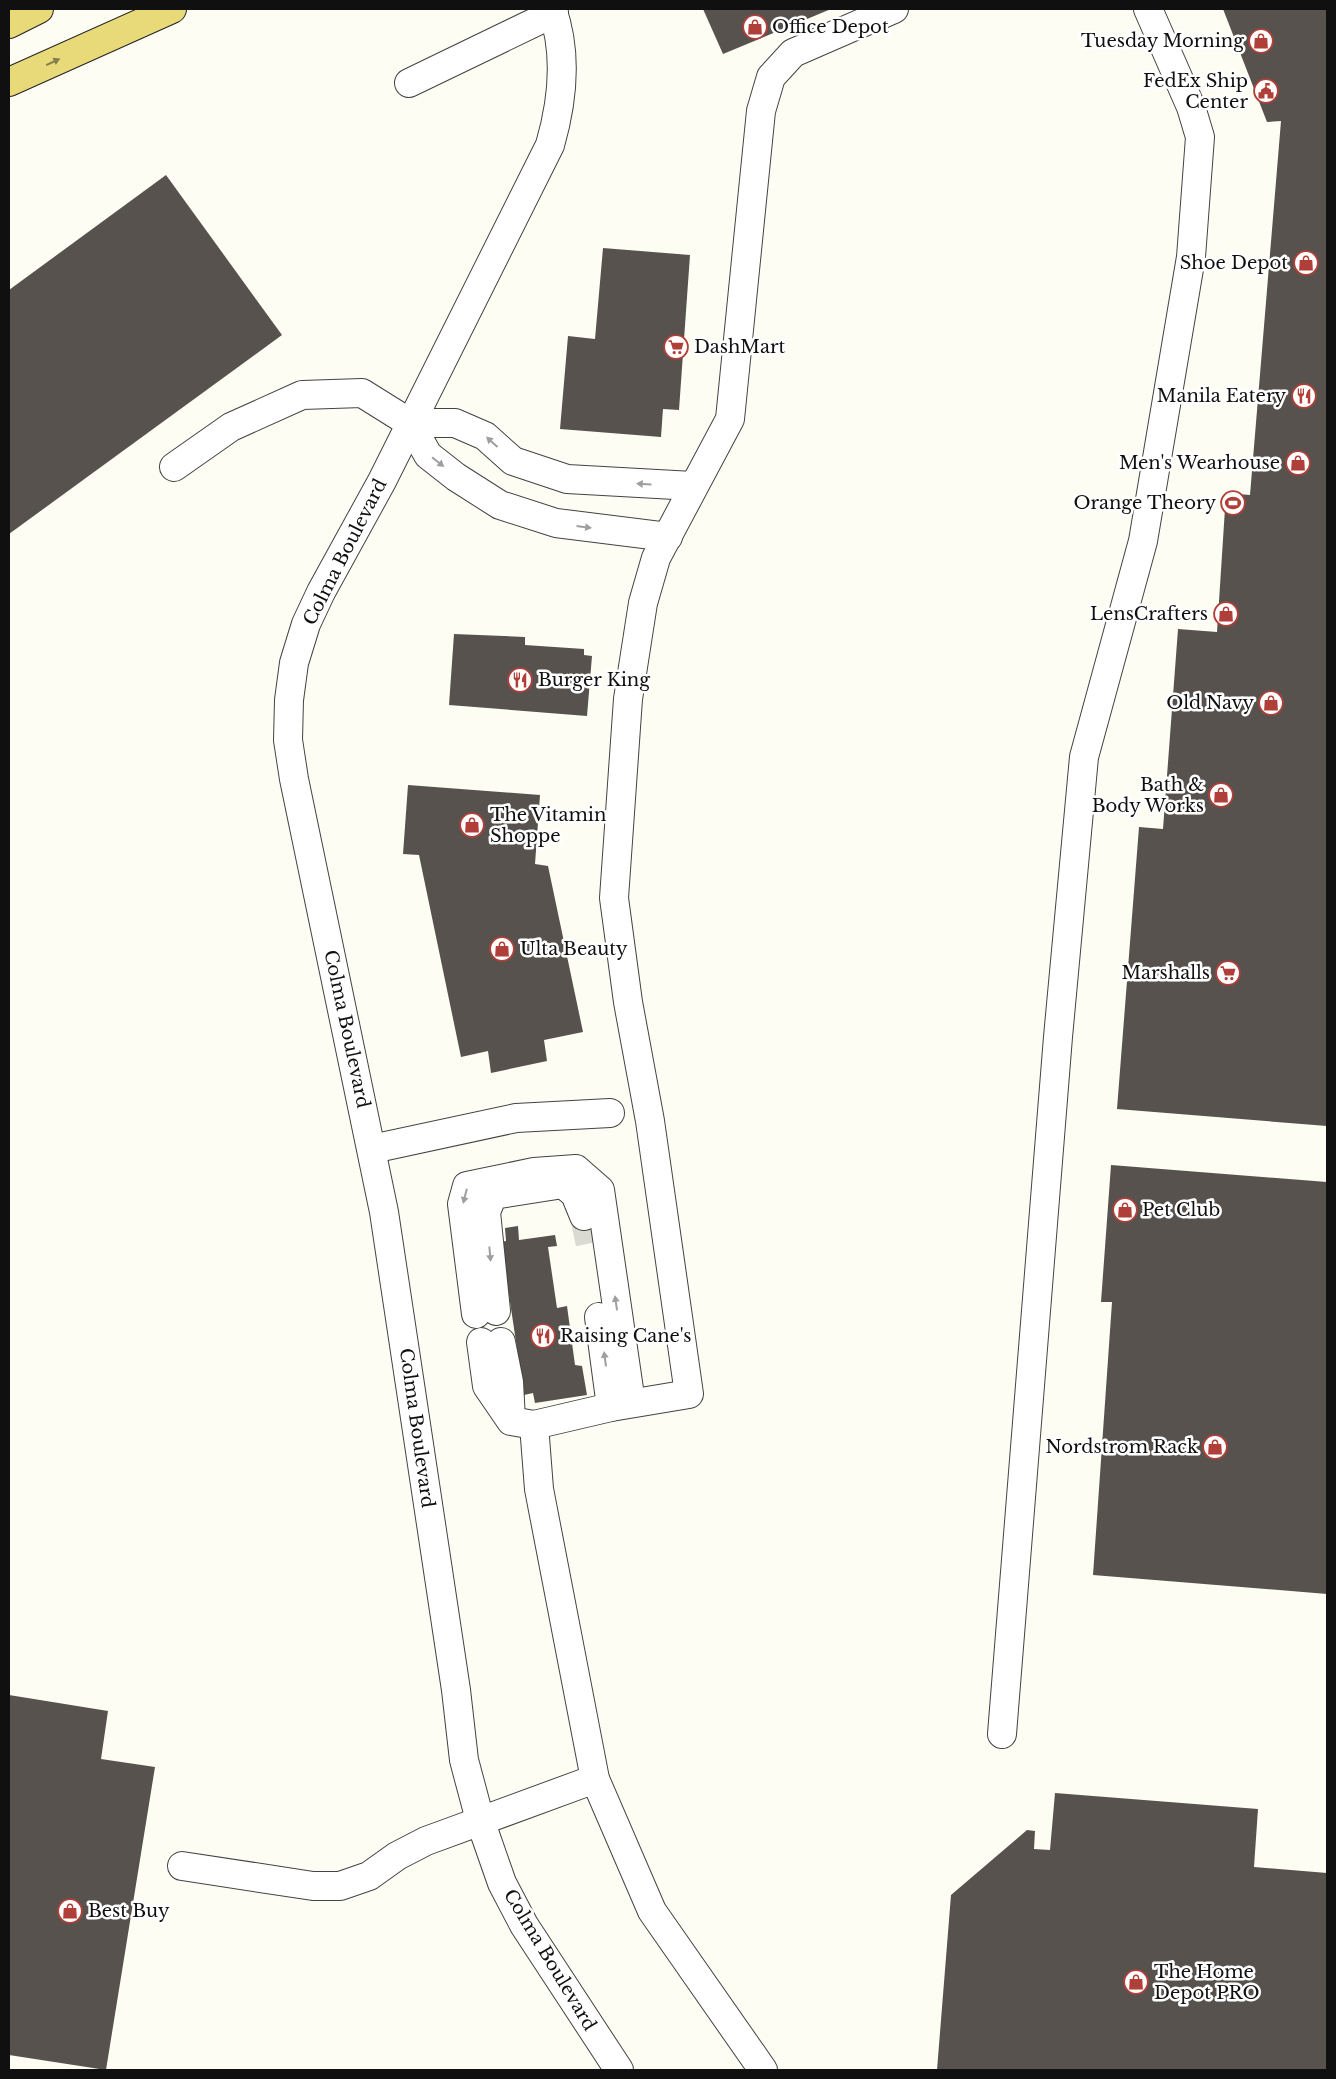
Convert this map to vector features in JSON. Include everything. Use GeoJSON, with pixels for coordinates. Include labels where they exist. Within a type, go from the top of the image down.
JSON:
{"type":"FeatureCollection","features":[{"type":"Feature","properties":{"kind":"main road"},"geometry":{"type":"LineString","coordinates":[[9,24],[39,9]]}},
{"type":"Feature","properties":{"kind":"main road"},"geometry":{"type":"LineString","coordinates":[[9,82],[172,9]]}},
{"type":"Feature","properties":{"kind":"street"},"geometry":{"type":"LineString","coordinates":[[523,1423],[689,1394],[650,1121],[628,1002],[614,898],[628,699],[643,603],[656,558],[730,419],[761,111],[770,77],[793,53],[894,9]]}},
{"type":"Feature","properties":{"kind":"street"},"geometry":{"type":"LineString","coordinates":[[1002,1734],[1058,1038],[1084,757],[1144,541],[1191,257],[1200,137],[1191,107],[1148,9]]}},
{"type":"Feature","properties":{"kind":"street"},"geometry":{"type":"LineString","coordinates":[[409,84],[553,11]]}},
{"type":"Feature","properties":{"kind":"street","name":"Colma Boulevard"},"geometry":{"type":"LineString","coordinates":[[553,11],[561,48],[562,88],[560,108],[550,145],[382,481],[310,616],[294,662],[288,720],[288,740],[294,779],[372,1149],[393,1266],[464,1760],[480,1820],[502,1882],[524,1925],[619,2070]]}},
{"type":"Feature","properties":{"kind":"street"},"geometry":{"type":"LineString","coordinates":[[174,467],[231,427],[302,395],[362,393],[410,423],[428,455],[456,477],[500,505],[556,523],[668,537]]}},
{"type":"Feature","properties":{"kind":"street"},"geometry":{"type":"LineString","coordinates":[[410,423],[455,423],[485,436],[513,461],[567,479],[693,486]]}},
{"type":"Feature","properties":{"kind":"street"},"geometry":{"type":"LineString","coordinates":[[372,1149],[516,1118],[610,1114]]}},
{"type":"Feature","properties":{"kind":"street"},"geometry":{"type":"LineString","coordinates":[[584,1216],[575,1194],[563,1184],[493,1195],[486,1212],[486,1312],[462,1204],[467,1186],[534,1172],[576,1168],[600,1190],[621,1405]]}},
{"type":"Feature","properties":{"kind":"street"},"geometry":{"type":"LineString","coordinates":[[590,1245],[621,1405]]}},
{"type":"Feature","properties":{"kind":"street"},"geometry":{"type":"LineString","coordinates":[[491,1342],[523,1423],[538,1489],[595,1779],[652,1911],[763,2070]]}},
{"type":"Feature","properties":{"kind":"street"},"geometry":{"type":"LineString","coordinates":[[182,1866],[313,1886],[340,1886],[369,1876],[397,1856],[426,1841],[595,1779]]}},
{"type":"Feature","properties":{"kind":"building"},"geometry":{"type":"Polygon","coordinates":[[[703,9],[831,9],[723,54],[703,9]]]}},
{"type":"Feature","properties":{"kind":"building"},"geometry":{"type":"Polygon","coordinates":[[[1223,9],[1327,9],[1327,1126],[1117,1109],[1139,827],[1163,829],[1178,629],[1217,632],[1226,493],[1250,495],[1281,121],[1267,122],[1223,9]]]}},
{"type":"Feature","properties":{"kind":"building"},"geometry":{"type":"Polygon","coordinates":[[[166,175],[282,335],[9,534],[9,290],[166,175]]]}},
{"type":"Feature","properties":{"kind":"building"},"geometry":{"type":"Polygon","coordinates":[[[603,248],[690,255],[679,410],[663,409],[661,437],[560,429],[568,336],[595,339],[603,248]]]}},
{"type":"Feature","properties":{"kind":"building","name":"Burger King"},"geometry":{"type":"Polygon","coordinates":[[[454,634],[525,637],[525,645],[584,649],[584,655],[592,656],[587,716],[449,705],[454,634]]]}},
{"type":"Feature","properties":{"kind":"building","name":"Ulta Beauty"},"geometry":{"type":"Polygon","coordinates":[[[408,785],[540,795],[535,864],[548,866],[583,1032],[544,1040],[547,1061],[491,1073],[488,1051],[461,1057],[419,855],[403,854],[408,785]]]}},
{"type":"Feature","properties":{"kind":"building","name":"Nordstrom Rack"},"geometry":{"type":"Polygon","coordinates":[[[1111,1165],[1327,1182],[1327,1594],[1093,1575],[1112,1302],[1101,1302],[1111,1165]]]}},
{"type":"Feature","properties":{"kind":"building","name":"Raising Cane's"},"geometry":{"type":"Polygon","coordinates":[[[518,1226],[519,1240],[555,1235],[557,1246],[548,1247],[557,1308],[567,1306],[575,1365],[582,1366],[587,1395],[535,1403],[533,1393],[524,1395],[501,1242],[506,1241],[505,1228],[518,1226]]]}},
{"type":"Feature","properties":{"kind":"building","name":"Best Buy"},"geometry":{"type":"Polygon","coordinates":[[[9,1695],[108,1711],[101,1759],[155,1767],[106,2070],[9,2055],[9,1695]]]}},
{"type":"Feature","properties":{"kind":"building","name":"The Home Depot PRO"},"geometry":{"type":"Polygon","coordinates":[[[1055,1793],[1258,1809],[1254,1867],[1327,1873],[1327,2070],[937,2070],[951,1895],[1027,1830],[1035,1831],[1034,1849],[1050,1850],[1055,1793]]]}},
{"type":"Feature","properties":{"kind":"tunnel"},"geometry":{"type":"LineString","coordinates":[[584,1216],[590,1245]]}},
{"type":"Feature","properties":{"kind":"place","name":"Office Depot"},"geometry":{"type":"Point","coordinates":[755,27]}},
{"type":"Feature","properties":{"kind":"place","name":"Tuesday Morning"},"geometry":{"type":"Point","coordinates":[1261,41]}},
{"type":"Feature","properties":{"kind":"place","name":"FedEx Ship Center"},"geometry":{"type":"Point","coordinates":[1266,91]}},
{"type":"Feature","properties":{"kind":"place","name":"Shoe Depot"},"geometry":{"type":"Point","coordinates":[1306,263]}},
{"type":"Feature","properties":{"kind":"place","name":"DashMart"},"geometry":{"type":"Point","coordinates":[676,347]}},
{"type":"Feature","properties":{"kind":"place","name":"Manila Eatery"},"geometry":{"type":"Point","coordinates":[1304,396]}},
{"type":"Feature","properties":{"kind":"place","name":"Men's Wearhouse"},"geometry":{"type":"Point","coordinates":[1298,463]}},
{"type":"Feature","properties":{"kind":"place","name":"Orange Theory"},"geometry":{"type":"Point","coordinates":[1233,503]}},
{"type":"Feature","properties":{"kind":"place","name":"LensCrafters"},"geometry":{"type":"Point","coordinates":[1226,614]}},
{"type":"Feature","properties":{"kind":"place","name":"Burger King"},"geometry":{"type":"Point","coordinates":[520,680]}},
{"type":"Feature","properties":{"kind":"place","name":"Old Navy"},"geometry":{"type":"Point","coordinates":[1271,703]}},
{"type":"Feature","properties":{"kind":"place","name":"Bath & Body Works"},"geometry":{"type":"Point","coordinates":[1221,795]}},
{"type":"Feature","properties":{"kind":"place","name":"The Vitamin Shoppe"},"geometry":{"type":"Point","coordinates":[472,825]}},
{"type":"Feature","properties":{"kind":"place","name":"Ulta Beauty"},"geometry":{"type":"Point","coordinates":[502,949]}},
{"type":"Feature","properties":{"kind":"place","name":"Marshalls"},"geometry":{"type":"Point","coordinates":[1228,973]}},
{"type":"Feature","properties":{"kind":"place","name":"Pet Club"},"geometry":{"type":"Point","coordinates":[1125,1210]}},
{"type":"Feature","properties":{"kind":"place","name":"Raising Cane's"},"geometry":{"type":"Point","coordinates":[543,1336]}},
{"type":"Feature","properties":{"kind":"place","name":"Nordstrom Rack"},"geometry":{"type":"Point","coordinates":[1215,1447]}},
{"type":"Feature","properties":{"kind":"place","name":"Best Buy"},"geometry":{"type":"Point","coordinates":[70,1911]}},
{"type":"Feature","properties":{"kind":"place","name":"The Home Depot PRO"},"geometry":{"type":"Point","coordinates":[1136,1982]}}]}
